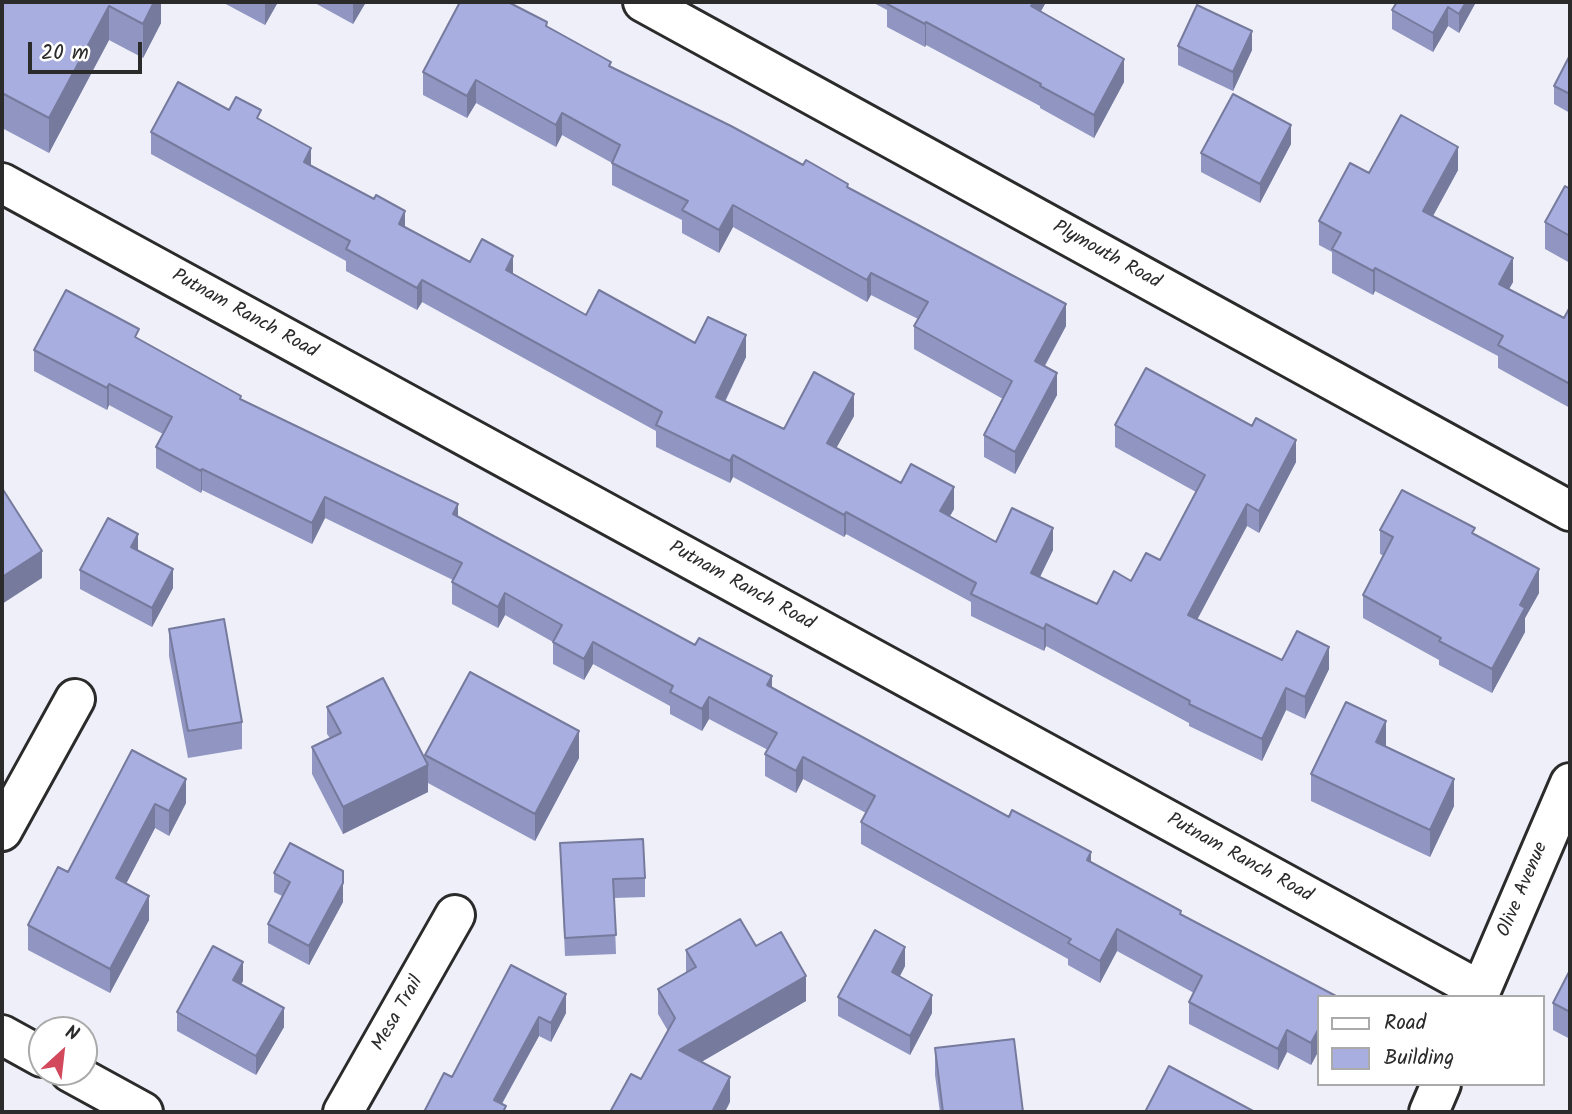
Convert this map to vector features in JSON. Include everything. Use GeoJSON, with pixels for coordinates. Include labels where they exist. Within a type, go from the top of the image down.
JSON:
{"type":"FeatureCollection","features":[{"type":"Feature","properties":{"kind":"street","name":"Plymouth Road"},"geometry":{"type":"LineString","coordinates":[[643,2],[1570,511]]}},
{"type":"Feature","properties":{"kind":"street","name":"Putnam Ranch Road"},"geometry":{"type":"LineString","coordinates":[[2,183],[1480,994]]}},
{"type":"Feature","properties":{"kind":"street"},"geometry":{"type":"LineString","coordinates":[[2,831],[75,699]]}},
{"type":"Feature","properties":{"kind":"street","name":"Olive Avenue"},"geometry":{"type":"LineString","coordinates":[[1480,994],[1570,783]]}},
{"type":"Feature","properties":{"kind":"street","name":"Mesa Trail"},"geometry":{"type":"LineString","coordinates":[[343,1112],[455,915]]}},
{"type":"Feature","properties":{"kind":"street"},"geometry":{"type":"LineString","coordinates":[[2,1035],[28,1049]]}},
{"type":"Feature","properties":{"kind":"street"},"geometry":{"type":"LineString","coordinates":[[95,1086],[143,1112]]}},
{"type":"Feature","properties":{"kind":"street"},"geometry":{"type":"LineString","coordinates":[[1429,1112],[1440,1086]]}},
{"type":"Feature","properties":{"kind":"building"},"geometry":{"type":"Polygon","coordinates":[[[2,2],[154,2],[143,24],[109,6],[49,118],[2,93],[2,2]]]}},
{"type":"Feature","properties":{"kind":"building"},"geometry":{"type":"Polygon","coordinates":[[[460,2],[508,2],[547,22],[546,26],[611,62],[609,66],[803,165],[806,160],[848,184],[847,187],[1066,304],[1035,361],[1057,373],[1015,452],[984,435],[1012,381],[914,326],[928,302],[871,273],[867,280],[733,205],[719,230],[682,210],[688,201],[612,163],[620,145],[562,113],[556,125],[476,80],[467,96],[423,72],[460,2]]]}},
{"type":"Feature","properties":{"kind":"building"},"geometry":{"type":"Polygon","coordinates":[[[1034,2],[1031,6],[1124,59],[1094,115],[926,22],[925,24],[887,4],[1034,2]]]}},
{"type":"Feature","properties":{"kind":"building"},"geometry":{"type":"Polygon","coordinates":[[[1397,2],[1466,2],[1459,14],[1448,7],[1433,33],[1392,10],[1397,2]]]}},
{"type":"Feature","properties":{"kind":"building"},"geometry":{"type":"Polygon","coordinates":[[[1197,5],[1252,31],[1233,72],[1178,46],[1197,5]]]}},
{"type":"Feature","properties":{"kind":"building"},"geometry":{"type":"Polygon","coordinates":[[[1570,55],[1570,94],[1554,86],[1570,55]]]}},
{"type":"Feature","properties":{"kind":"building"},"geometry":{"type":"Polygon","coordinates":[[[178,82],[229,110],[236,97],[261,110],[257,118],[311,148],[304,162],[374,199],[376,195],[405,211],[399,224],[470,262],[482,239],[513,256],[506,270],[586,315],[599,290],[695,343],[708,317],[746,335],[716,397],[784,429],[814,372],[854,394],[827,443],[901,483],[911,464],[954,487],[940,511],[996,542],[1012,508],[1053,528],[1031,573],[1097,604],[1114,571],[1131,581],[1146,553],[1160,560],[1205,475],[1115,425],[1146,368],[1252,426],[1256,418],[1296,440],[1259,511],[1247,504],[1188,615],[1282,660],[1297,631],[1329,647],[1305,697],[1286,688],[1262,739],[1189,704],[1190,701],[1046,624],[1044,629],[971,594],[976,583],[846,512],[844,515],[733,455],[730,461],[656,425],[662,412],[422,280],[417,288],[346,249],[350,241],[151,132],[178,82]]]}},
{"type":"Feature","properties":{"kind":"building"},"geometry":{"type":"Polygon","coordinates":[[[1233,94],[1291,125],[1260,184],[1201,153],[1233,94]]]}},
{"type":"Feature","properties":{"kind":"building"},"geometry":{"type":"Polygon","coordinates":[[[1401,115],[1458,147],[1423,211],[1513,258],[1499,284],[1564,318],[1570,307],[1570,384],[1498,345],[1503,336],[1375,268],[1373,271],[1332,249],[1341,233],[1319,221],[1350,163],[1369,173],[1401,115]]]}},
{"type":"Feature","properties":{"kind":"building"},"geometry":{"type":"Polygon","coordinates":[[[1565,186],[1570,189],[1570,236],[1545,222],[1565,186]]]}},
{"type":"Feature","properties":{"kind":"building"},"geometry":{"type":"Polygon","coordinates":[[[66,290],[139,329],[135,337],[241,396],[240,399],[458,504],[453,514],[695,645],[699,638],[772,676],[767,685],[1009,817],[1012,810],[1091,852],[1087,860],[1181,911],[1180,914],[1334,995],[1316,995],[1316,1034],[1311,1043],[1287,1030],[1278,1049],[1189,1002],[1202,976],[1117,929],[1100,961],[1068,943],[1071,939],[861,822],[875,796],[803,757],[796,771],[765,754],[777,733],[709,697],[702,709],[670,692],[673,686],[593,642],[584,659],[553,642],[562,625],[505,593],[498,607],[452,582],[462,563],[325,497],[312,523],[202,469],[201,471],[156,447],[172,417],[109,384],[107,388],[34,350],[66,290]]]}},
{"type":"Feature","properties":{"kind":"building"},"geometry":{"type":"Polygon","coordinates":[[[2,488],[42,551],[2,577],[2,488]]]}},
{"type":"Feature","properties":{"kind":"building"},"geometry":{"type":"Polygon","coordinates":[[[1402,490],[1475,528],[1472,533],[1539,569],[1520,605],[1525,608],[1492,669],[1363,595],[1393,537],[1380,530],[1402,490]]]}},
{"type":"Feature","properties":{"kind":"building"},"geometry":{"type":"Polygon","coordinates":[[[108,518],[138,534],[131,547],[173,569],[152,608],[80,570],[108,518]]]}},
{"type":"Feature","properties":{"kind":"building"},"geometry":{"type":"Polygon","coordinates":[[[224,619],[242,722],[188,731],[169,629],[224,619]]]}},
{"type":"Feature","properties":{"kind":"building"},"geometry":{"type":"Polygon","coordinates":[[[470,672],[579,731],[535,814],[425,755],[470,672]]]}},
{"type":"Feature","properties":{"kind":"building"},"geometry":{"type":"Polygon","coordinates":[[[383,678],[428,765],[343,807],[312,747],[341,733],[327,707],[383,678]]]}},
{"type":"Feature","properties":{"kind":"building"},"geometry":{"type":"Polygon","coordinates":[[[1346,702],[1386,721],[1376,742],[1454,779],[1430,830],[1311,774],[1346,702]]]}},
{"type":"Feature","properties":{"kind":"building"},"geometry":{"type":"Polygon","coordinates":[[[132,750],[186,779],[169,811],[155,804],[116,878],[149,896],[110,969],[28,925],[58,867],[68,872],[132,750]]]}},
{"type":"Feature","properties":{"kind":"building"},"geometry":{"type":"Polygon","coordinates":[[[643,839],[645,878],[613,879],[616,935],[565,938],[560,843],[643,839]]]}},
{"type":"Feature","properties":{"kind":"building"},"geometry":{"type":"Polygon","coordinates":[[[290,843],[343,871],[343,883],[309,946],[268,924],[290,882],[274,873],[290,843]]]}},
{"type":"Feature","properties":{"kind":"building"},"geometry":{"type":"Polygon","coordinates":[[[740,919],[756,946],[781,932],[806,976],[679,1050],[730,1077],[712,1112],[610,1112],[631,1074],[641,1079],[675,1018],[658,989],[696,967],[686,950],[740,919]]]}},
{"type":"Feature","properties":{"kind":"building"},"geometry":{"type":"Polygon","coordinates":[[[875,930],[905,947],[892,972],[932,995],[910,1036],[838,997],[875,930]]]}},
{"type":"Feature","properties":{"kind":"building"},"geometry":{"type":"Polygon","coordinates":[[[213,946],[243,962],[233,980],[284,1008],[256,1056],[177,1012],[213,946]]]}},
{"type":"Feature","properties":{"kind":"building"},"geometry":{"type":"Polygon","coordinates":[[[511,965],[566,994],[551,1023],[539,1017],[494,1100],[506,1106],[503,1112],[424,1112],[444,1073],[452,1077],[511,965]]]}},
{"type":"Feature","properties":{"kind":"building"},"geometry":{"type":"Polygon","coordinates":[[[1570,970],[1570,1012],[1553,1003],[1570,970]]]}},
{"type":"Feature","properties":{"kind":"building"},"geometry":{"type":"Polygon","coordinates":[[[1014,1039],[1023,1112],[943,1112],[935,1048],[1014,1039]]]}},
{"type":"Feature","properties":{"kind":"building"},"geometry":{"type":"Polygon","coordinates":[[[1169,1066],[1255,1112],[1145,1112],[1169,1066]]]}}]}
